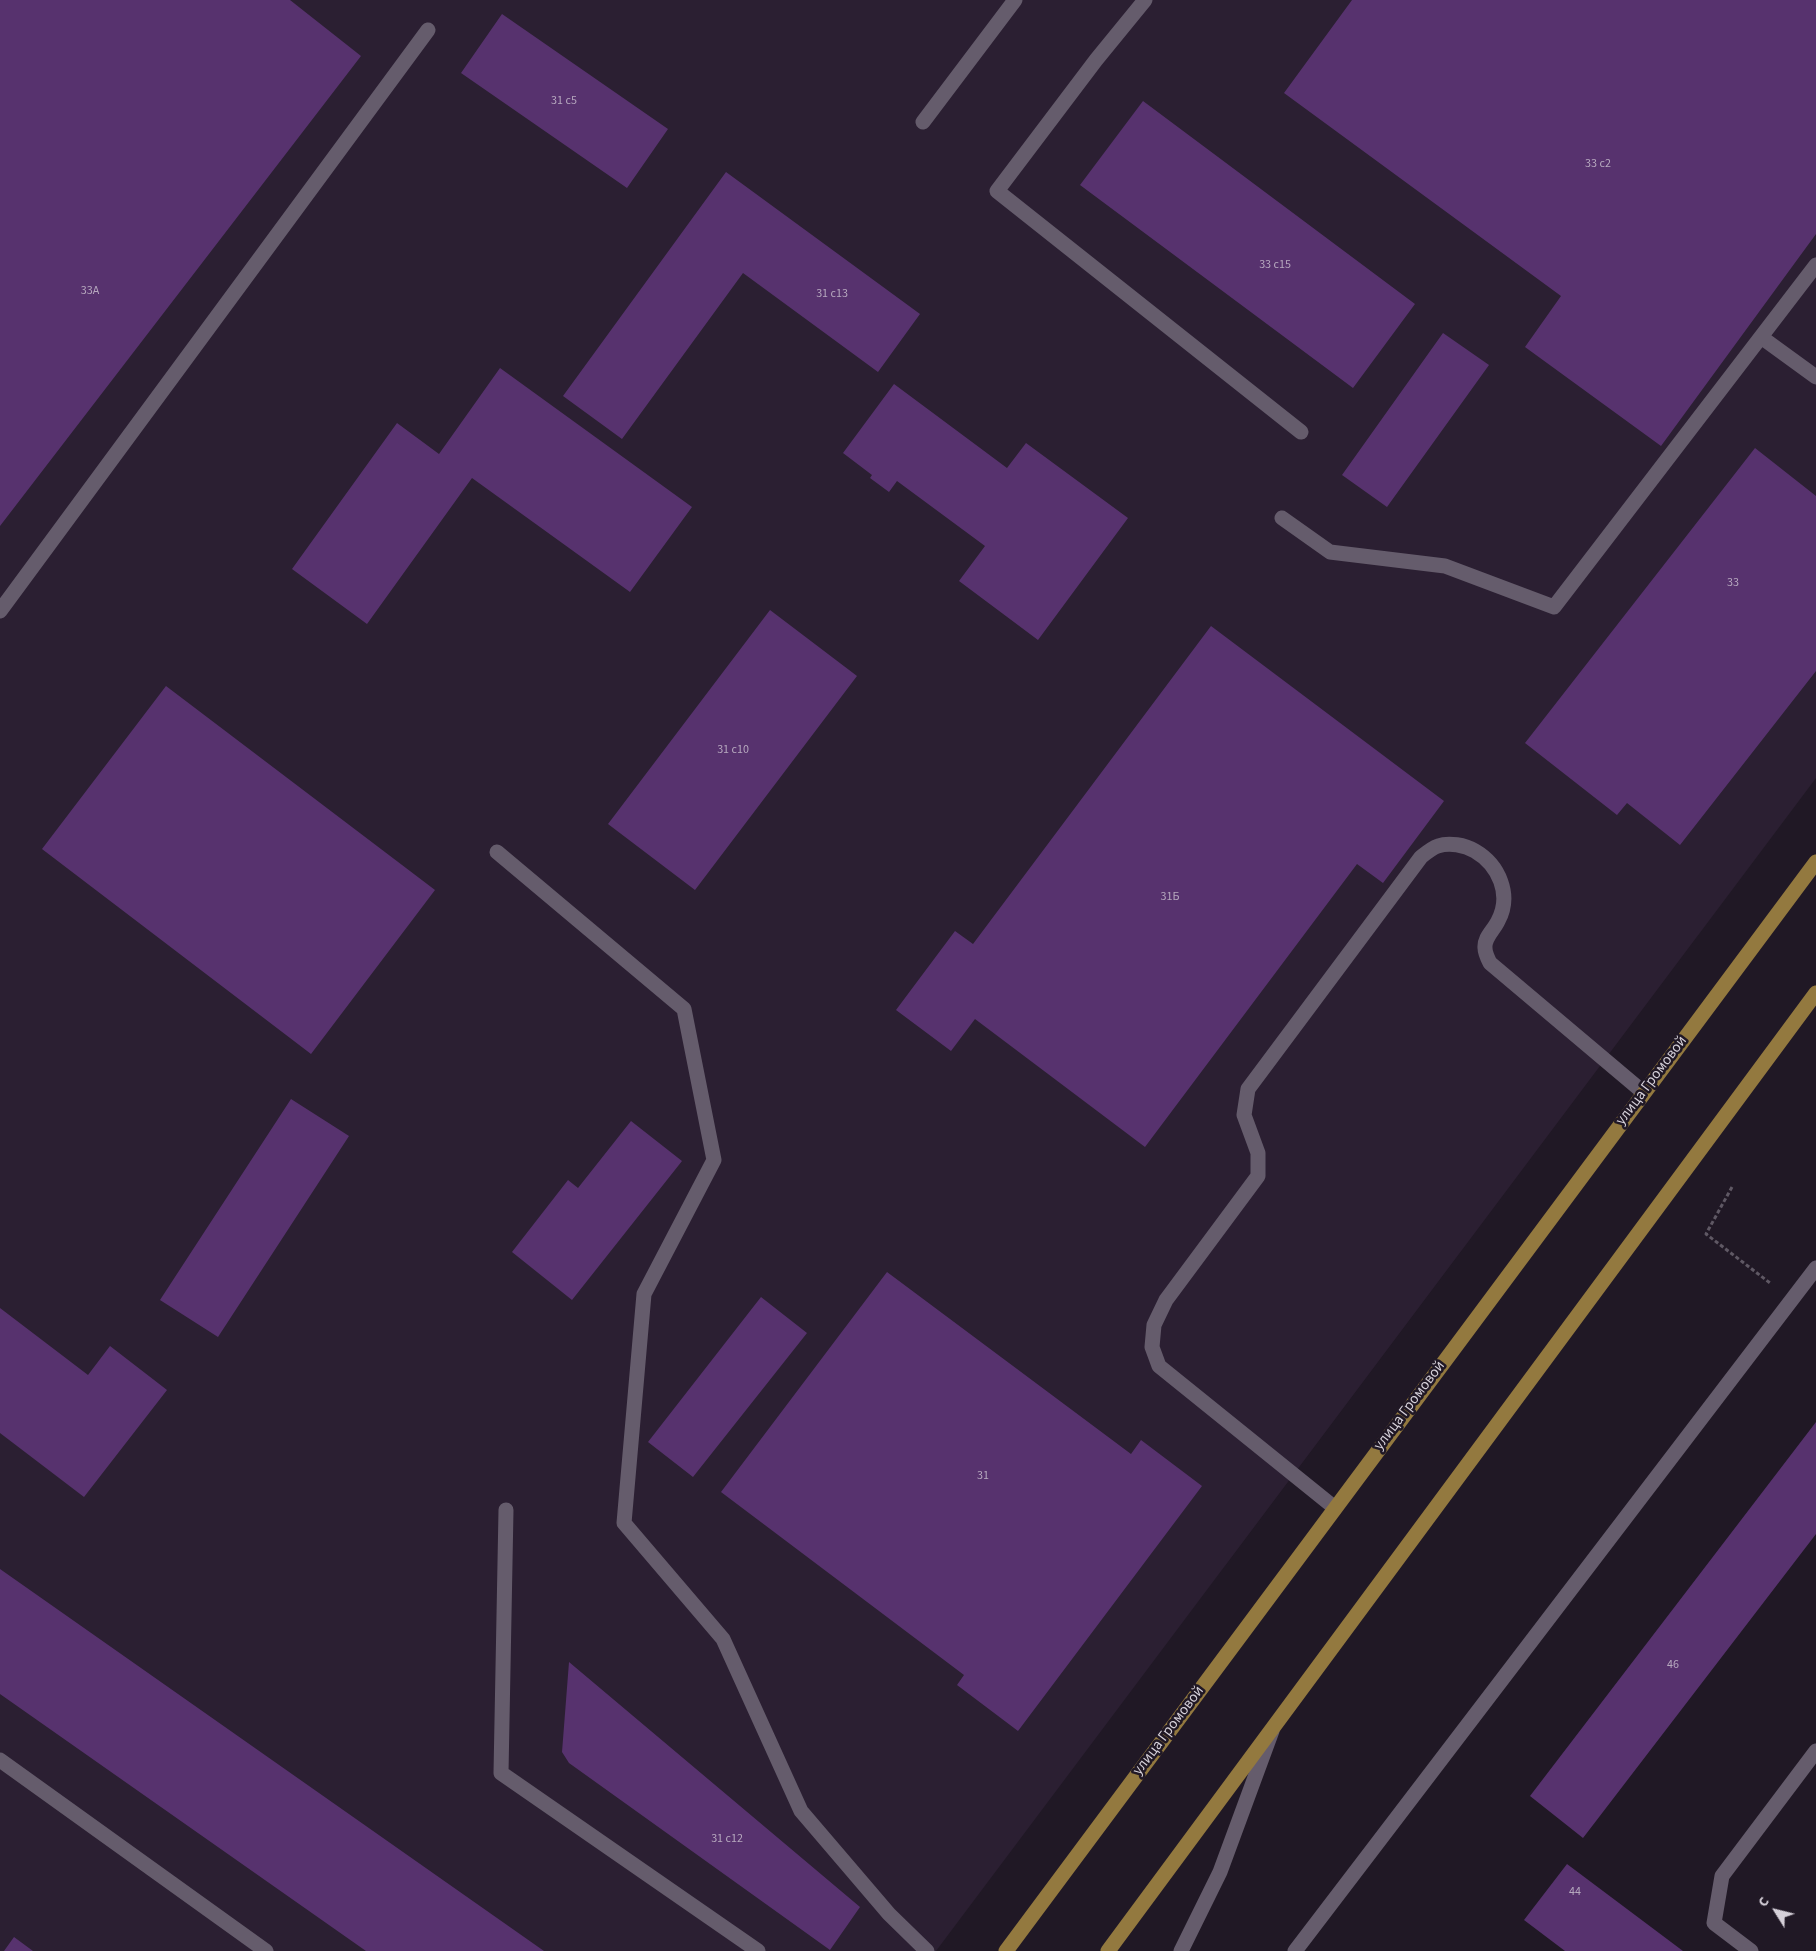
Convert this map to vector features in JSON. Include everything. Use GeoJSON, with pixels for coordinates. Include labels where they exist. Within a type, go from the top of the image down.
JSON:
{"type":"FeatureCollection","features":[{"type":"Feature","properties":{"kind":"main road","name":"улица Громовой"},"geometry":{"type":"LineString","coordinates":[[1006,1951],[1643,1092],[1816,862]]}},
{"type":"Feature","properties":{"kind":"main road"},"geometry":{"type":"LineString","coordinates":[[1108,1951],[1816,993]]}},
{"type":"Feature","properties":{"kind":"street"},"geometry":{"type":"LineString","coordinates":[[924,122],[1015,0]]}},
{"type":"Feature","properties":{"kind":"street"},"geometry":{"type":"LineString","coordinates":[[1145,0],[1096,60],[997,191],[1302,432]]}},
{"type":"Feature","properties":{"kind":"street"},"geometry":{"type":"LineString","coordinates":[[0,611],[428,30]]}},
{"type":"Feature","properties":{"kind":"street"},"geometry":{"type":"LineString","coordinates":[[1282,518],[1330,552],[1445,566],[1554,607],[1816,265]]}},
{"type":"Feature","properties":{"kind":"street"},"geometry":{"type":"LineString","coordinates":[[1761,336],[1816,377]]}},
{"type":"Feature","properties":{"kind":"street"},"geometry":{"type":"LineString","coordinates":[[1334,1508],[1159,1366],[1152,1347],[1154,1324],[1166,1300],[1258,1176],[1258,1153],[1244,1114],[1248,1089],[1422,857],[1438,846],[1454,844],[1470,848],[1484,856],[1496,869],[1502,884],[1503,902],[1499,920],[1488,935],[1485,948],[1490,963],[1643,1092]]}},
{"type":"Feature","properties":{"kind":"street"},"geometry":{"type":"LineString","coordinates":[[497,852],[684,1008],[714,1160],[644,1294],[624,1522],[723,1639],[801,1811],[889,1914],[927,1951]]}},
{"type":"Feature","properties":{"kind":"street"},"geometry":{"type":"LineString","coordinates":[[1295,1951],[1815,1271]]}},
{"type":"Feature","properties":{"kind":"street"},"geometry":{"type":"LineString","coordinates":[[506,1510],[501,1773],[758,1951]]}},
{"type":"Feature","properties":{"kind":"street"},"geometry":{"type":"LineString","coordinates":[[1181,1951],[1220,1872],[1275,1723]]}},
{"type":"Feature","properties":{"kind":"street"},"geometry":{"type":"LineString","coordinates":[[1751,1951],[1714,1923],[1722,1876],[1816,1751]]}},
{"type":"Feature","properties":{"kind":"street"},"geometry":{"type":"LineString","coordinates":[[0,1760],[266,1951]]}},
{"type":"Feature","properties":{"kind":"path"},"geometry":{"type":"LineString","coordinates":[[1732,1187],[1706,1234],[1774,1287],[1815,1271]]}},
{"type":"Feature","properties":{"kind":"shaded area"},"geometry":{"type":"Polygon","coordinates":[[[0,0],[1816,0],[1816,778],[936,1951],[0,1951],[0,0]]]}},
{"type":"Feature","properties":{"kind":"building"},"geometry":{"type":"Polygon","coordinates":[[[0,0],[290,0],[361,56],[0,526],[0,0]]]}},
{"type":"Feature","properties":{"kind":"building"},"geometry":{"type":"Polygon","coordinates":[[[1352,0],[1816,0],[1816,234],[1661,446],[1525,347],[1561,296],[1284,93],[1352,0]]]}},
{"type":"Feature","properties":{"kind":"building"},"geometry":{"type":"Polygon","coordinates":[[[502,14],[668,129],[627,188],[461,73],[502,14]]]}},
{"type":"Feature","properties":{"kind":"building"},"geometry":{"type":"Polygon","coordinates":[[[1143,101],[1415,304],[1353,388],[1080,185],[1143,101]]]}},
{"type":"Feature","properties":{"kind":"building"},"geometry":{"type":"Polygon","coordinates":[[[726,172],[920,314],[878,372],[743,273],[622,439],[563,396],[726,172]]]}},
{"type":"Feature","properties":{"kind":"building"},"geometry":{"type":"Polygon","coordinates":[[[1443,333],[1489,365],[1387,507],[1342,475],[1443,333]]]}},
{"type":"Feature","properties":{"kind":"building"},"geometry":{"type":"Polygon","coordinates":[[[500,368],[692,507],[630,592],[472,478],[367,624],[292,569],[397,423],[439,454],[500,368]]]}},
{"type":"Feature","properties":{"kind":"building"},"geometry":{"type":"Polygon","coordinates":[[[894,384],[1007,468],[1026,443],[1128,518],[1038,640],[959,581],[985,546],[897,481],[889,492],[870,478],[872,475],[843,453],[894,384]]]}},
{"type":"Feature","properties":{"kind":"building"},"geometry":{"type":"Polygon","coordinates":[[[1755,448],[1816,496],[1816,671],[1680,845],[1627,803],[1617,815],[1525,743],[1755,448]]]}},
{"type":"Feature","properties":{"kind":"building"},"geometry":{"type":"Polygon","coordinates":[[[770,610],[857,676],[695,890],[608,824],[770,610]]]}},
{"type":"Feature","properties":{"kind":"building"},"geometry":{"type":"Polygon","coordinates":[[[1211,626],[1444,801],[1383,883],[1357,864],[1145,1147],[975,1019],[951,1051],[896,1010],[955,931],[973,944],[1211,626]]]}},
{"type":"Feature","properties":{"kind":"building"},"geometry":{"type":"Polygon","coordinates":[[[166,686],[435,890],[311,1054],[42,849],[166,686]]]}},
{"type":"Feature","properties":{"kind":"building"},"geometry":{"type":"Polygon","coordinates":[[[291,1099],[349,1136],[218,1337],[160,1300],[291,1099]]]}},
{"type":"Feature","properties":{"kind":"building"},"geometry":{"type":"Polygon","coordinates":[[[631,1121],[682,1161],[572,1300],[512,1252],[568,1180],[578,1188],[631,1121]]]}},
{"type":"Feature","properties":{"kind":"building"},"geometry":{"type":"Polygon","coordinates":[[[887,1272],[1131,1454],[1141,1440],[1202,1486],[1018,1731],[957,1685],[964,1675],[721,1492],[887,1272]]]}},
{"type":"Feature","properties":{"kind":"building"},"geometry":{"type":"Polygon","coordinates":[[[761,1297],[807,1333],[693,1477],[648,1442],[761,1297]]]}},
{"type":"Feature","properties":{"kind":"building"},"geometry":{"type":"Polygon","coordinates":[[[0,1308],[88,1375],[110,1346],[167,1390],[84,1497],[0,1433],[0,1308]]]}},
{"type":"Feature","properties":{"kind":"building"},"geometry":{"type":"Polygon","coordinates":[[[1816,1422],[1816,1534],[1583,1838],[1530,1796],[1816,1422]]]}},
{"type":"Feature","properties":{"kind":"building"},"geometry":{"type":"Polygon","coordinates":[[[0,1569],[544,1951],[366,1951],[0,1694],[0,1569]]]}},
{"type":"Feature","properties":{"kind":"building"},"geometry":{"type":"Polygon","coordinates":[[[569,1662],[860,1907],[830,1950],[569,1763],[562,1752],[569,1662]]]}},
{"type":"Feature","properties":{"kind":"building"},"geometry":{"type":"Polygon","coordinates":[[[1567,1864],[1683,1951],[1565,1951],[1524,1920],[1567,1864]]]}},
{"type":"Feature","properties":{"kind":"building"},"geometry":{"type":"Polygon","coordinates":[[[14,1937],[33,1951],[4,1951],[14,1937]]]}}]}
